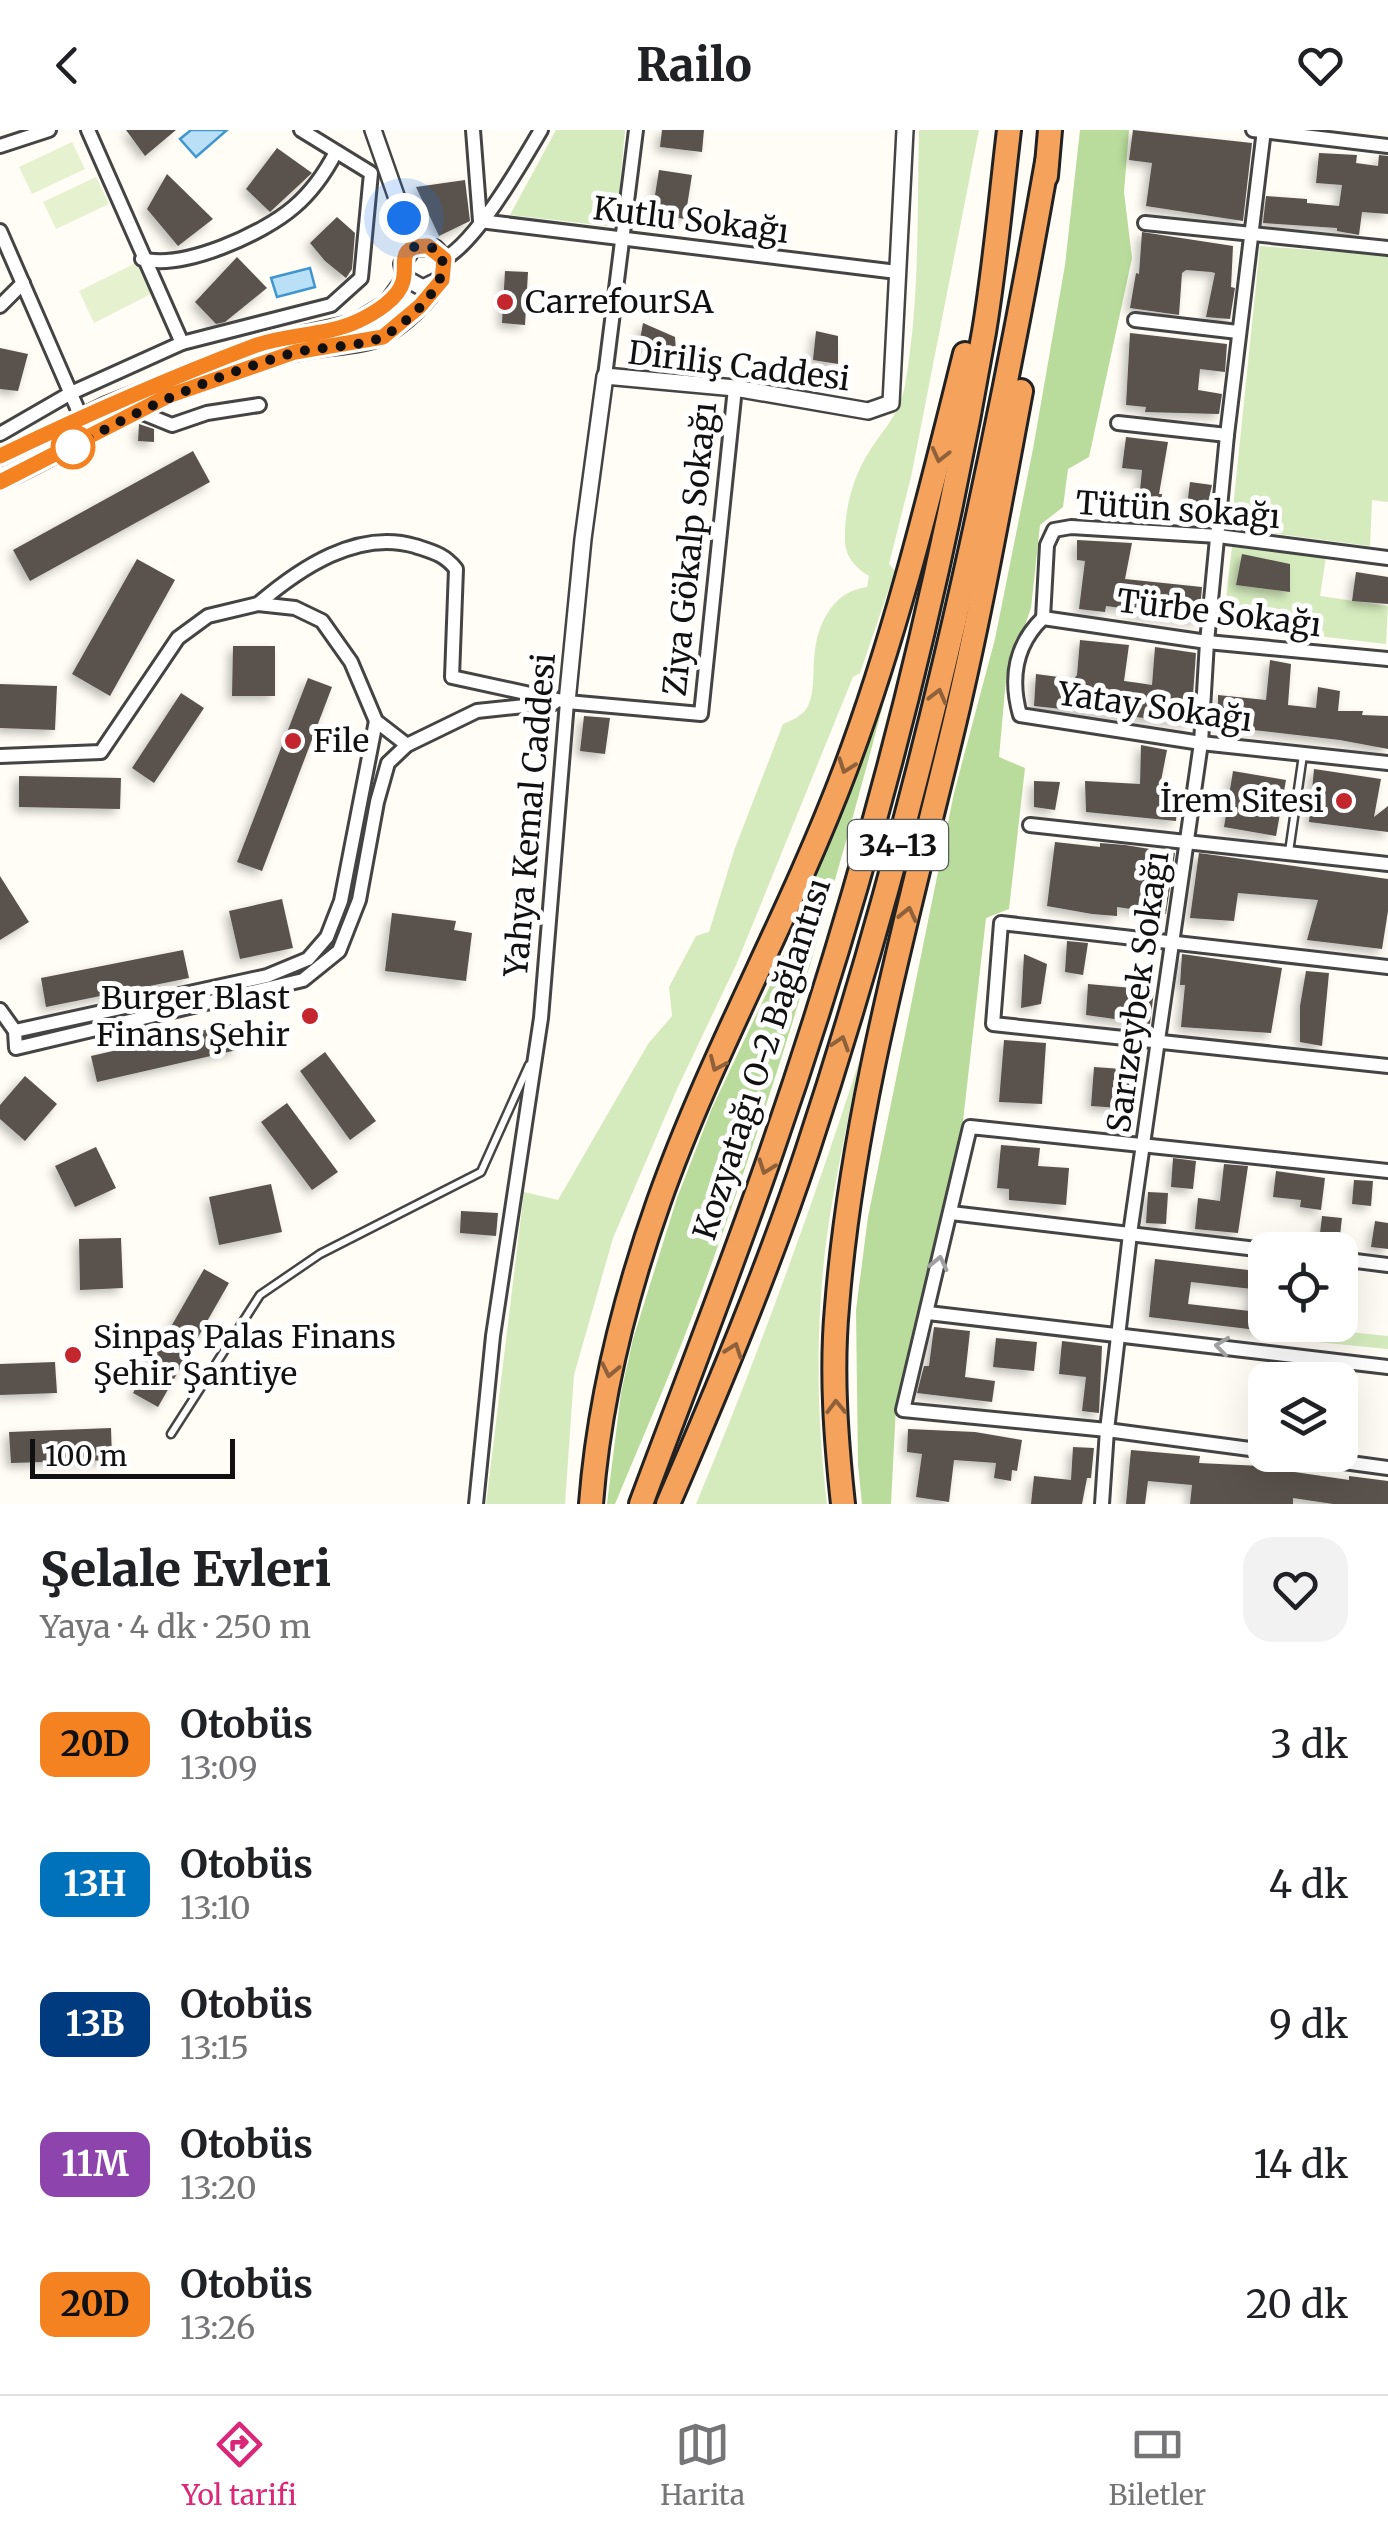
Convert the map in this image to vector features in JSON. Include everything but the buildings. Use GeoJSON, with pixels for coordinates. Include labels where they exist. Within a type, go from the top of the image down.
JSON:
{"type":"FeatureCollection","features":[{"type":"Feature","properties":{"kind":"highway"},"geometry":{"type":"LineString","coordinates":[[592,1504],[602,1409],[616,1344],[660,1199],[846,769],[912,566],[969,338],[1009,130]]}},
{"type":"Feature","properties":{"kind":"highway"},"geometry":{"type":"LineString","coordinates":[[843,1504],[836,1411],[836,1310],[851,1188],[897,964],[958,708],[1039,294],[1050,130]]}},
{"type":"Feature","properties":{"kind":"highway","name":"Kozyatağı O-2 Bağlantısı"},"geometry":{"type":"LineString","coordinates":[[641,1504],[772,1150],[837,943],[899,724],[946,528],[984,329],[1006,155]]}},
{"type":"Feature","properties":{"kind":"highway","name":"Kozyatağı O-2 Bağlantısı"},"geometry":{"type":"LineString","coordinates":[[668,1504],[728,1366],[806,1155],[868,960],[942,680],[980,511],[1047,162]]}},
{"type":"Feature","properties":{"kind":"highway"},"geometry":{"type":"LineString","coordinates":[[629,1504],[687,1381]]}},
{"type":"Feature","properties":{"kind":"street"},"geometry":{"type":"LineString","coordinates":[[0,146],[50,130]]}},
{"type":"Feature","properties":{"kind":"street"},"geometry":{"type":"LineString","coordinates":[[88,130],[182,343]]}},
{"type":"Feature","properties":{"kind":"street"},"geometry":{"type":"LineString","coordinates":[[0,434],[71,393],[182,343],[330,305],[361,278],[371,173],[301,130]]}},
{"type":"Feature","properties":{"kind":"street"},"geometry":{"type":"LineString","coordinates":[[372,130],[414,247]]}},
{"type":"Feature","properties":{"kind":"street"},"geometry":{"type":"LineString","coordinates":[[474,130],[480,221]]}},
{"type":"Feature","properties":{"kind":"street"},"geometry":{"type":"LineString","coordinates":[[444,259],[460,250],[516,174],[541,130]]}},
{"type":"Feature","properties":{"kind":"street","name":"Yahya Kemal Caddesi"},"geometry":{"type":"LineString","coordinates":[[476,1504],[493,1336],[536,1051],[583,539],[636,130]]}},
{"type":"Feature","properties":{"kind":"street","name":"Diriliş Caddesi"},"geometry":{"type":"LineString","coordinates":[[605,376],[735,388],[868,411],[891,403],[905,130]]}},
{"type":"Feature","properties":{"kind":"street"},"geometry":{"type":"LineString","coordinates":[[1254,130],[1388,146]]}},
{"type":"Feature","properties":{"kind":"street","name":"Sarızeybek Sokağı"},"geometry":{"type":"LineString","coordinates":[[1102,1504],[1130,1234],[1201,743],[1227,435],[1264,131]]}},
{"type":"Feature","properties":{"kind":"street"},"geometry":{"type":"LineString","coordinates":[[142,258],[154,262],[182,258],[263,228],[293,208],[320,181],[336,152]]}},
{"type":"Feature","properties":{"kind":"street","name":"Kutlu Sokağı"},"geometry":{"type":"LineString","coordinates":[[480,221],[896,272]]}},
{"type":"Feature","properties":{"kind":"street"},"geometry":{"type":"LineString","coordinates":[[1145,223],[1388,248]]}},
{"type":"Feature","properties":{"kind":"street"},"geometry":{"type":"LineString","coordinates":[[0,231],[82,417]]}},
{"type":"Feature","properties":{"kind":"street"},"geometry":{"type":"LineString","coordinates":[[414,247],[428,246],[444,259]]}},
{"type":"Feature","properties":{"kind":"street"},"geometry":{"type":"LineString","coordinates":[[414,247],[402,264],[405,278],[423,288],[442,280]]}},
{"type":"Feature","properties":{"kind":"street"},"geometry":{"type":"LineString","coordinates":[[0,482],[168,396],[295,352],[383,337],[420,306],[442,280],[444,259]]}},
{"type":"Feature","properties":{"kind":"street"},"geometry":{"type":"LineString","coordinates":[[0,456],[82,417],[259,344],[354,323],[387,302],[405,278]]}},
{"type":"Feature","properties":{"kind":"street"},"geometry":{"type":"LineString","coordinates":[[0,306],[23,283]]}},
{"type":"Feature","properties":{"kind":"street"},"geometry":{"type":"LineString","coordinates":[[1135,320],[1238,332]]}},
{"type":"Feature","properties":{"kind":"street","name":"Ziya Gökalp Sokağı"},"geometry":{"type":"LineString","coordinates":[[567,702],[701,714],[735,388]]}},
{"type":"Feature","properties":{"kind":"street"},"geometry":{"type":"LineString","coordinates":[[140,412],[172,425],[206,413],[259,406]]}},
{"type":"Feature","properties":{"kind":"street"},"geometry":{"type":"LineString","coordinates":[[1118,423],[1227,435]]}},
{"type":"Feature","properties":{"kind":"street","name":"Tütün sokağı"},"geometry":{"type":"LineString","coordinates":[[1043,618],[1047,544],[1054,530],[1072,527],[1218,536],[1388,558]]}},
{"type":"Feature","properties":{"kind":"street"},"geometry":{"type":"LineString","coordinates":[[258,604],[335,552],[395,540],[444,555],[456,569],[452,677],[567,702]]}},
{"type":"Feature","properties":{"kind":"street"},"geometry":{"type":"LineString","coordinates":[[0,756],[101,752],[178,638],[208,616],[258,604],[296,608],[322,621],[351,662],[376,721],[408,745]]}},
{"type":"Feature","properties":{"kind":"street","name":"Türbe Sokağı"},"geometry":{"type":"LineString","coordinates":[[1043,618],[1207,642],[1388,660]]}},
{"type":"Feature","properties":{"kind":"street","name":"Yatay Sokağı"},"geometry":{"type":"LineString","coordinates":[[1043,618],[1026,634],[1012,686],[1020,715],[1201,743],[1388,763]]}},
{"type":"Feature","properties":{"kind":"street"},"geometry":{"type":"LineString","coordinates":[[0,1010],[15,1031],[16,1048],[303,980],[338,950],[360,900],[388,763],[408,745],[478,711],[567,702]]}},
{"type":"Feature","properties":{"kind":"street"},"geometry":{"type":"LineString","coordinates":[[15,1031],[267,976],[308,960],[327,937],[340,901],[376,721]]}},
{"type":"Feature","properties":{"kind":"street"},"geometry":{"type":"LineString","coordinates":[[1030,825],[1388,864]]}},
{"type":"Feature","properties":{"kind":"street"},"geometry":{"type":"LineString","coordinates":[[1388,966],[1001,923],[993,1024],[1388,1066]]}},
{"type":"Feature","properties":{"kind":"street"},"geometry":{"type":"LineString","coordinates":[[1248,1449],[903,1410],[970,1127],[1388,1171]]}},
{"type":"Feature","properties":{"kind":"street"},"geometry":{"type":"LineString","coordinates":[[952,1212],[1248,1248]]}},
{"type":"Feature","properties":{"kind":"street"},"geometry":{"type":"LineString","coordinates":[[1358,1261],[1388,1265]]}},
{"type":"Feature","properties":{"kind":"street"},"geometry":{"type":"LineString","coordinates":[[928,1313],[1388,1367]]}},
{"type":"Feature","properties":{"kind":"street"},"geometry":{"type":"LineString","coordinates":[[1358,1464],[1388,1468]]}},
{"type":"Feature","properties":{"kind":"lane"},"geometry":{"type":"LineString","coordinates":[[1289,853],[1303,754]]}},
{"type":"Feature","properties":{"kind":"lane"},"geometry":{"type":"LineString","coordinates":[[171,1434],[260,1295],[320,1254],[481,1172],[536,1051]]}},
{"type":"Feature","properties":{"kind":"green space"},"geometry":{"type":"Polygon","coordinates":[[[556,130],[625,130],[616,227],[510,215],[556,130]]]}},
{"type":"Feature","properties":{"kind":"green space"},"geometry":{"type":"Polygon","coordinates":[[[919,130],[979,130],[911,477],[889,564],[895,571],[860,673],[853,677],[737,963],[613,1238],[574,1375],[565,1504],[486,1504],[524,1192],[558,1200],[648,1044],[672,1016],[669,987],[696,936],[709,932],[735,848],[783,724],[808,706],[817,639],[825,618],[846,594],[867,587],[869,576],[847,552],[846,517],[858,472],[895,413],[905,385],[915,290],[919,130]]]}},
{"type":"Feature","properties":{"kind":"green space"},"geometry":{"type":"Polygon","coordinates":[[[1080,130],[1129,130],[1124,192],[1132,258],[1089,457],[1068,469],[1063,507],[1040,525],[1031,608],[1006,679],[999,757],[1025,768],[1009,909],[986,918],[963,1121],[896,1406],[891,1504],[862,1504],[856,1310],[868,1217],[954,793],[995,639],[1033,449],[1065,265],[1080,130]]]}},
{"type":"Feature","properties":{"kind":"green space"},"geometry":{"type":"Polygon","coordinates":[[[72,142],[85,169],[32,194],[19,167],[72,142]]]}},
{"type":"Feature","properties":{"kind":"green space"},"geometry":{"type":"Polygon","coordinates":[[[96,177],[109,204],[56,229],[43,202],[96,177]]]}},
{"type":"Feature","properties":{"kind":"green space"},"geometry":{"type":"Polygon","coordinates":[[[1260,246],[1388,256],[1388,502],[1372,500],[1370,546],[1231,528],[1260,246]]]}},
{"type":"Feature","properties":{"kind":"green space"},"geometry":{"type":"Polygon","coordinates":[[[136,263],[151,294],[94,323],[79,291],[136,263]]]}},
{"type":"Feature","properties":{"kind":"green space"},"geometry":{"type":"Polygon","coordinates":[[[1232,547],[1326,557],[1320,596],[1388,606],[1386,644],[1223,625],[1232,547]]]}},
{"type":"Feature","properties":{"kind":"green space"},"geometry":{"type":"Polygon","coordinates":[[[880,704],[883,705],[843,853],[752,1148],[670,1373],[615,1504],[607,1504],[621,1393],[633,1339],[677,1198],[712,1108],[778,969],[840,818],[880,704]]]}},
{"type":"Feature","properties":{"kind":"green space"},"geometry":{"type":"Polygon","coordinates":[[[860,1059],[822,1278],[819,1392],[827,1504],[696,1504],[782,1283],[860,1059]]]}},
{"type":"Feature","properties":{"kind":"green space"},"geometry":{"type":"Polygon","coordinates":[[[1358,1333],[1388,1336],[1388,1349],[1317,1342],[1358,1342],[1358,1333]]]}},
{"type":"Feature","properties":{"kind":"water"},"geometry":{"type":"Polygon","coordinates":[[[191,130],[227,130],[196,157],[180,139],[191,130]]]}},
{"type":"Feature","properties":{"kind":"water"},"geometry":{"type":"Polygon","coordinates":[[[310,268],[315,287],[277,297],[271,278],[310,268]]]}},
{"type":"Feature","properties":{"kind":"bus line","name":"20D"},"geometry":{"type":"LineString","coordinates":[[0,456],[106,405],[259,344],[354,323],[387,302],[402,286],[404,257],[414,247],[435,248],[444,259],[442,280],[420,306],[383,337],[295,352],[168,396],[0,482]]}},
{"type":"Feature","properties":{"kind":"place","name":"CarrefourSA"},"geometry":{"type":"Point","coordinates":[505,302]}},
{"type":"Feature","properties":{"kind":"place","name":"File"},"geometry":{"type":"Point","coordinates":[293,741]}},
{"type":"Feature","properties":{"kind":"place","name":"İrem Sitesi"},"geometry":{"type":"Point","coordinates":[1344,801]}},
{"type":"Feature","properties":{"kind":"place","name":"Burger Blast Finans Şehir"},"geometry":{"type":"Point","coordinates":[310,1016]}},
{"type":"Feature","properties":{"kind":"place","name":"Sinpaş Palas Finans Şehir Şantiye"},"geometry":{"type":"Point","coordinates":[73,1355]}},
{"type":"Feature","properties":{"kind":"route"},"geometry":{"type":"LineString","coordinates":[[73,447],[168,396],[295,352],[383,337],[420,306],[442,280],[446,266],[435,248],[414,247],[404,218]]}}]}
